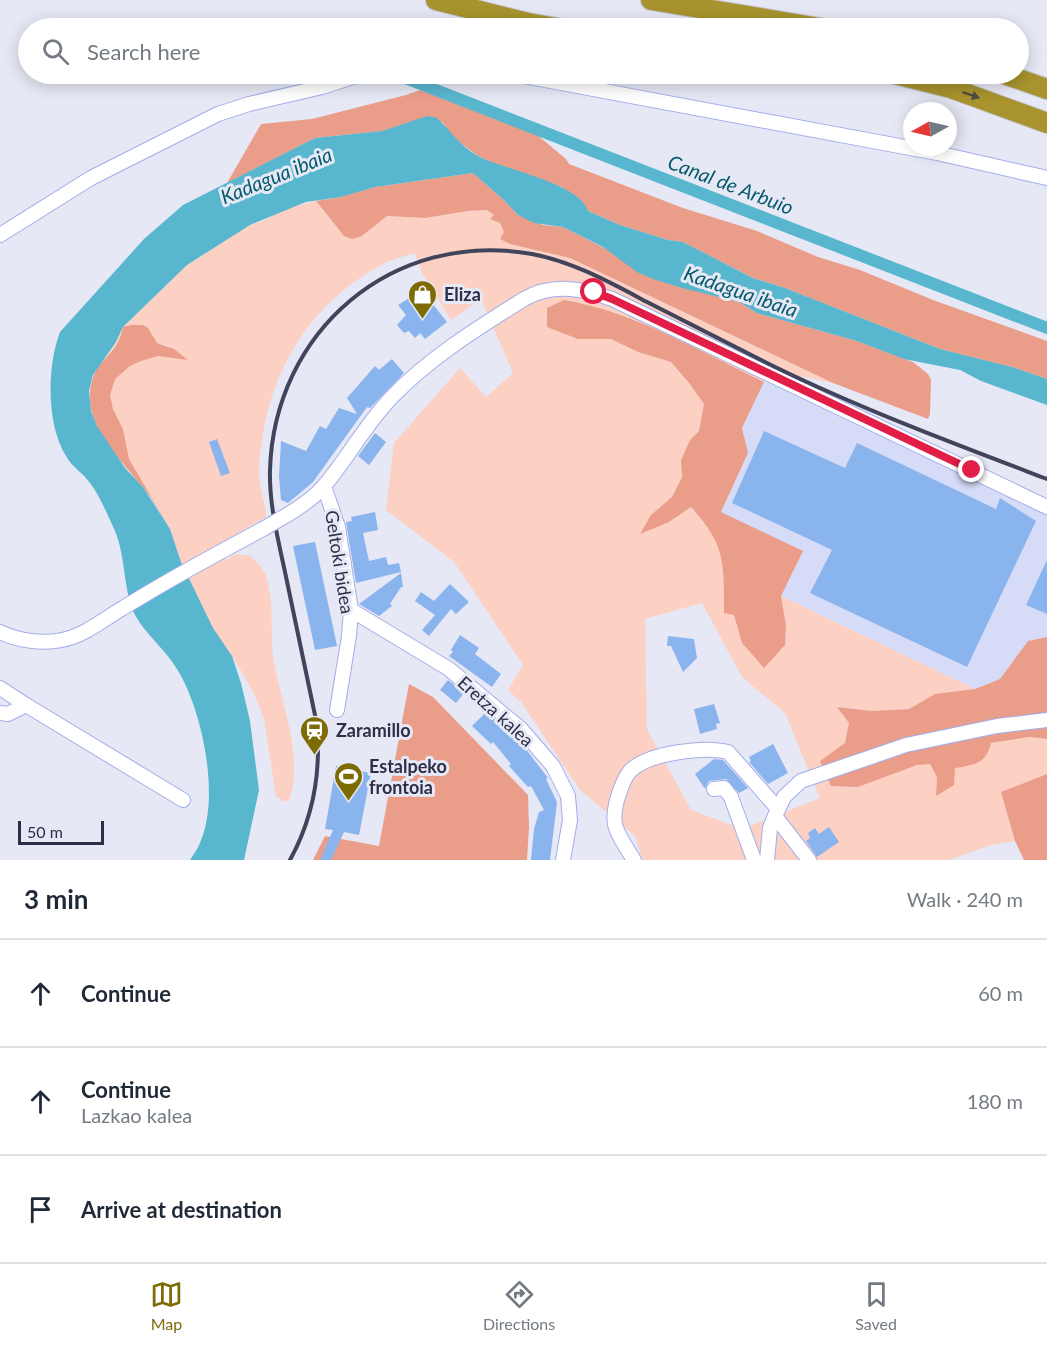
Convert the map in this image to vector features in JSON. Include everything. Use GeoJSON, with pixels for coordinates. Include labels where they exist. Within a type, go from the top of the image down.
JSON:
{"type":"FeatureCollection","features":[{"type":"Feature","properties":{"kind":"highway"},"geometry":{"type":"LineString","coordinates":[[436,0],[508,18]]}},
{"type":"Feature","properties":{"kind":"highway"},"geometry":{"type":"LineString","coordinates":[[651,0],[760,18]]}},
{"type":"Feature","properties":{"kind":"highway"},"geometry":{"type":"LineString","coordinates":[[1029,83],[1047,89]]}},
{"type":"Feature","properties":{"kind":"highway"},"geometry":{"type":"LineString","coordinates":[[935,84],[1047,123]]}},
{"type":"Feature","properties":{"kind":"street"},"geometry":{"type":"LineString","coordinates":[[0,235],[92,178],[218,114],[331,84]]}},
{"type":"Feature","properties":{"kind":"street"},"geometry":{"type":"LineString","coordinates":[[567,84],[937,153],[1047,178]]}},
{"type":"Feature","properties":{"kind":"street"},"geometry":{"type":"LineString","coordinates":[[0,632],[11,637],[36,642],[64,640],[85,632],[302,506],[324,486],[358,437],[394,395],[420,371],[456,344],[533,294],[564,288],[594,292],[612,299],[1047,507]]}},
{"type":"Feature","properties":{"kind":"street","name":"Geltoki bidea"},"geometry":{"type":"LineString","coordinates":[[324,486],[338,527],[351,610],[337,710]]}},
{"type":"Feature","properties":{"kind":"street","name":"Eretza kalea"},"geometry":{"type":"LineString","coordinates":[[351,610],[449,669],[521,729],[553,765],[568,796],[570,820],[563,860]]}},
{"type":"Feature","properties":{"kind":"street"},"geometry":{"type":"LineString","coordinates":[[0,688],[183,801]]}},
{"type":"Feature","properties":{"kind":"street"},"geometry":{"type":"LineString","coordinates":[[0,713],[8,714],[26,705]]}},
{"type":"Feature","properties":{"kind":"street"},"geometry":{"type":"LineString","coordinates":[[767,860],[770,828],[776,813],[784,797],[801,782],[906,745],[997,726],[1047,720]]}},
{"type":"Feature","properties":{"kind":"street"},"geometry":{"type":"LineString","coordinates":[[634,860],[615,827],[615,807],[622,784],[631,770],[660,755],[702,749],[728,752],[742,766],[809,860]]}},
{"type":"Feature","properties":{"kind":"street"},"geometry":{"type":"LineString","coordinates":[[714,789],[724,788],[731,797],[754,860]]}},
{"type":"Feature","properties":{"kind":"shaded area"},"geometry":{"type":"Polygon","coordinates":[[[420,90],[536,134],[569,164],[683,208],[757,231],[818,257],[860,270],[933,300],[1047,341],[1047,379],[1012,367],[940,349],[785,288],[753,278],[683,242],[668,240],[620,225],[588,211],[562,187],[501,167],[478,156],[455,139],[442,122],[411,122],[382,131],[315,138],[227,183],[261,124],[312,119],[420,90]]]}},
{"type":"Feature","properties":{"kind":"shaded area"},"geometry":{"type":"Polygon","coordinates":[[[473,173],[518,215],[543,225],[563,227],[614,253],[718,297],[739,302],[757,313],[857,341],[913,362],[928,374],[931,380],[928,419],[833,383],[570,258],[510,244],[500,239],[504,232],[500,223],[490,219],[494,215],[487,210],[425,218],[387,216],[362,236],[352,239],[344,236],[316,201],[341,197],[375,187],[473,173]]]}},
{"type":"Feature","properties":{"kind":"shaded area"},"geometry":{"type":"Polygon","coordinates":[[[316,201],[337,228],[362,236],[387,216],[425,218],[486,210],[494,215],[491,219],[500,223],[510,244],[570,258],[833,383],[770,370],[764,382],[633,319],[578,339],[611,339],[638,352],[671,362],[705,404],[699,431],[690,440],[681,459],[682,477],[672,497],[651,515],[669,522],[691,507],[706,525],[716,541],[722,562],[724,613],[734,614],[742,643],[764,667],[785,645],[786,625],[781,596],[975,689],[935,694],[909,709],[872,711],[838,707],[849,723],[845,744],[858,787],[917,764],[930,764],[937,777],[936,795],[954,768],[991,743],[1029,737],[1047,739],[1047,774],[1001,792],[1015,841],[991,845],[949,860],[643,860],[635,836],[580,790],[521,702],[508,690],[523,665],[454,562],[386,510],[394,443],[460,368],[486,397],[513,373],[481,299],[451,320],[422,273],[415,253],[385,263],[356,281],[331,301],[310,324],[279,378],[269,407],[262,439],[259,472],[266,517],[221,543],[226,560],[235,554],[251,556],[262,569],[268,584],[273,656],[290,728],[294,766],[289,801],[283,801],[276,796],[264,719],[255,696],[213,629],[181,562],[170,529],[129,459],[123,429],[113,409],[110,395],[114,379],[130,366],[158,356],[187,359],[168,346],[157,343],[136,326],[131,325],[102,363],[123,327],[187,265],[250,225],[285,209],[316,201]],[[702,603],[645,619],[647,729],[691,810],[743,829],[820,798],[785,713],[742,677],[702,603]]]}},
{"type":"Feature","properties":{"kind":"shaded area"},"geometry":{"type":"Polygon","coordinates":[[[564,300],[641,323],[764,382],[742,428],[748,453],[721,512],[803,551],[781,596],[786,625],[785,645],[764,668],[742,643],[734,615],[724,613],[723,571],[718,547],[710,531],[691,507],[669,522],[640,534],[651,515],[672,497],[682,477],[681,460],[690,440],[699,431],[704,404],[671,362],[638,352],[611,339],[578,339],[547,327],[547,308],[564,300]]]}},
{"type":"Feature","properties":{"kind":"shaded area"},"geometry":{"type":"Polygon","coordinates":[[[143,325],[148,328],[157,343],[174,349],[188,360],[158,356],[141,361],[130,366],[115,379],[110,395],[113,409],[123,429],[129,459],[170,529],[146,491],[103,437],[91,409],[90,394],[95,373],[116,345],[123,327],[143,325]]]}},
{"type":"Feature","properties":{"kind":"shaded area"},"geometry":{"type":"Polygon","coordinates":[[[770,370],[1047,499],[1047,637],[1028,641],[1000,679],[975,689],[781,596],[721,512],[748,453],[742,428],[770,370]]]}},
{"type":"Feature","properties":{"kind":"shaded area"},"geometry":{"type":"Polygon","coordinates":[[[1047,637],[1047,739],[1029,737],[991,743],[986,755],[978,762],[955,768],[954,785],[936,796],[937,777],[930,764],[917,765],[858,787],[831,786],[820,761],[845,743],[849,723],[837,707],[872,711],[909,709],[935,694],[975,689],[1000,679],[1028,641],[1047,637]]]}},
{"type":"Feature","properties":{"kind":"shaded area"},"geometry":{"type":"Polygon","coordinates":[[[409,684],[433,697],[528,795],[527,860],[313,860],[325,836],[379,846],[409,684]]]}},
{"type":"Feature","properties":{"kind":"shaded area"},"geometry":{"type":"Polygon","coordinates":[[[1047,774],[1047,860],[1024,860],[1015,841],[1001,792],[1047,774]]]}},
{"type":"Feature","properties":{"kind":"water","name":"Kadagua ibaia"},"geometry":{"type":"Polygon","coordinates":[[[427,116],[437,118],[461,143],[478,156],[557,185],[582,201],[588,211],[620,225],[668,240],[683,242],[753,278],[785,288],[940,349],[1012,367],[1047,379],[1047,405],[981,381],[960,370],[904,359],[857,341],[757,313],[739,302],[653,279],[637,272],[603,247],[563,227],[534,223],[518,215],[473,173],[375,187],[341,197],[306,202],[250,225],[187,265],[123,327],[116,342],[93,375],[89,391],[91,411],[97,426],[125,468],[143,487],[170,529],[181,562],[213,628],[232,656],[250,721],[259,790],[244,860],[190,860],[201,840],[209,800],[206,753],[201,729],[186,686],[177,669],[145,629],[131,606],[119,541],[104,506],[90,483],[68,460],[59,443],[52,412],[51,378],[60,332],[144,239],[183,205],[315,138],[382,131],[427,116]]]}},
{"type":"Feature","properties":{"kind":"building"},"geometry":{"type":"Polygon","coordinates":[[[419,287],[447,322],[425,339],[420,333],[415,338],[409,331],[404,333],[397,325],[406,315],[398,305],[411,297],[410,294],[419,287]]]}},
{"type":"Feature","properties":{"kind":"building"},"geometry":{"type":"Polygon","coordinates":[[[392,359],[404,373],[370,408],[367,407],[313,482],[288,503],[281,500],[279,476],[281,441],[306,451],[320,426],[326,429],[339,408],[357,414],[347,398],[375,366],[379,370],[392,359]]]}},
{"type":"Feature","properties":{"kind":"building"},"geometry":{"type":"Polygon","coordinates":[[[764,431],[845,468],[857,443],[996,509],[1000,498],[1036,521],[967,667],[810,593],[832,550],[732,503],[764,431]]]}},
{"type":"Feature","properties":{"kind":"building"},"geometry":{"type":"Polygon","coordinates":[[[375,433],[386,442],[369,465],[358,456],[375,433]]]}},
{"type":"Feature","properties":{"kind":"building"},"geometry":{"type":"Polygon","coordinates":[[[217,439],[230,473],[221,476],[209,442],[217,439]]]}},
{"type":"Feature","properties":{"kind":"building"},"geometry":{"type":"Polygon","coordinates":[[[375,512],[378,530],[363,533],[369,561],[386,557],[388,565],[399,563],[401,572],[356,583],[346,522],[352,521],[351,517],[375,512]]]}},
{"type":"Feature","properties":{"kind":"building"},"geometry":{"type":"Polygon","coordinates":[[[315,542],[337,646],[315,650],[293,546],[315,542]]]}},
{"type":"Feature","properties":{"kind":"building"},"geometry":{"type":"Polygon","coordinates":[[[1047,560],[1047,614],[1026,605],[1047,560]]]}},
{"type":"Feature","properties":{"kind":"building"},"geometry":{"type":"Polygon","coordinates":[[[401,573],[403,587],[390,604],[392,606],[379,616],[359,604],[401,573]]]}},
{"type":"Feature","properties":{"kind":"building"},"geometry":{"type":"Polygon","coordinates":[[[450,584],[469,602],[456,614],[451,609],[429,636],[422,630],[435,615],[415,601],[421,592],[434,601],[450,584]]]}},
{"type":"Feature","properties":{"kind":"building"},"geometry":{"type":"Polygon","coordinates":[[[460,635],[479,648],[475,654],[501,674],[492,687],[449,656],[460,635]]]}},
{"type":"Feature","properties":{"kind":"building"},"geometry":{"type":"Polygon","coordinates":[[[668,636],[694,639],[697,658],[683,672],[671,646],[667,646],[668,636]]]}},
{"type":"Feature","properties":{"kind":"building"},"geometry":{"type":"Polygon","coordinates":[[[448,680],[464,693],[456,703],[440,690],[448,680]]]}},
{"type":"Feature","properties":{"kind":"building"},"geometry":{"type":"Polygon","coordinates":[[[714,704],[720,723],[716,724],[717,729],[700,734],[694,709],[714,704]]]}},
{"type":"Feature","properties":{"kind":"building"},"geometry":{"type":"Polygon","coordinates":[[[486,712],[515,735],[548,778],[546,779],[557,802],[550,860],[531,860],[534,829],[539,812],[544,810],[531,786],[528,787],[509,766],[511,764],[493,742],[491,744],[472,726],[486,712]]]}},
{"type":"Feature","properties":{"kind":"building"},"geometry":{"type":"Polygon","coordinates":[[[773,744],[788,773],[768,784],[749,762],[751,761],[749,757],[773,744]]]}},
{"type":"Feature","properties":{"kind":"building"},"geometry":{"type":"Polygon","coordinates":[[[714,759],[723,760],[748,788],[739,793],[726,779],[709,781],[705,789],[695,774],[714,759]]]}},
{"type":"Feature","properties":{"kind":"building","name":"Estalpeko frontoia"},"geometry":{"type":"Polygon","coordinates":[[[336,766],[371,773],[359,835],[344,832],[331,860],[320,860],[333,830],[325,829],[336,766]]]}},
{"type":"Feature","properties":{"kind":"building"},"geometry":{"type":"Polygon","coordinates":[[[829,827],[839,842],[817,857],[806,841],[810,838],[808,833],[815,828],[819,834],[829,827]]]}},
{"type":"Feature","properties":{"kind":"waterway","name":"Canal de Arbuio"},"geometry":{"type":"LineString","coordinates":[[421,84],[1047,328]]}},
{"type":"Feature","properties":{"kind":"railway"},"geometry":{"type":"LineString","coordinates":[[290,860],[305,826],[314,792],[318,738],[272,509],[270,470],[277,420],[293,374],[318,334],[350,300],[389,275],[433,258],[481,250],[532,254],[563,262],[840,397],[1047,479]]}},
{"type":"Feature","properties":{"kind":"place","name":"Eliza"},"geometry":{"type":"Point","coordinates":[423,320]}},
{"type":"Feature","properties":{"kind":"place","name":"Zaramillo"},"geometry":{"type":"Point","coordinates":[315,756]}},
{"type":"Feature","properties":{"kind":"place","name":"Estalpeko frontoia"},"geometry":{"type":"Point","coordinates":[348,802]}},
{"type":"Feature","properties":{"kind":"route"},"geometry":{"type":"LineString","coordinates":[[594,292],[972,470]]}}]}
